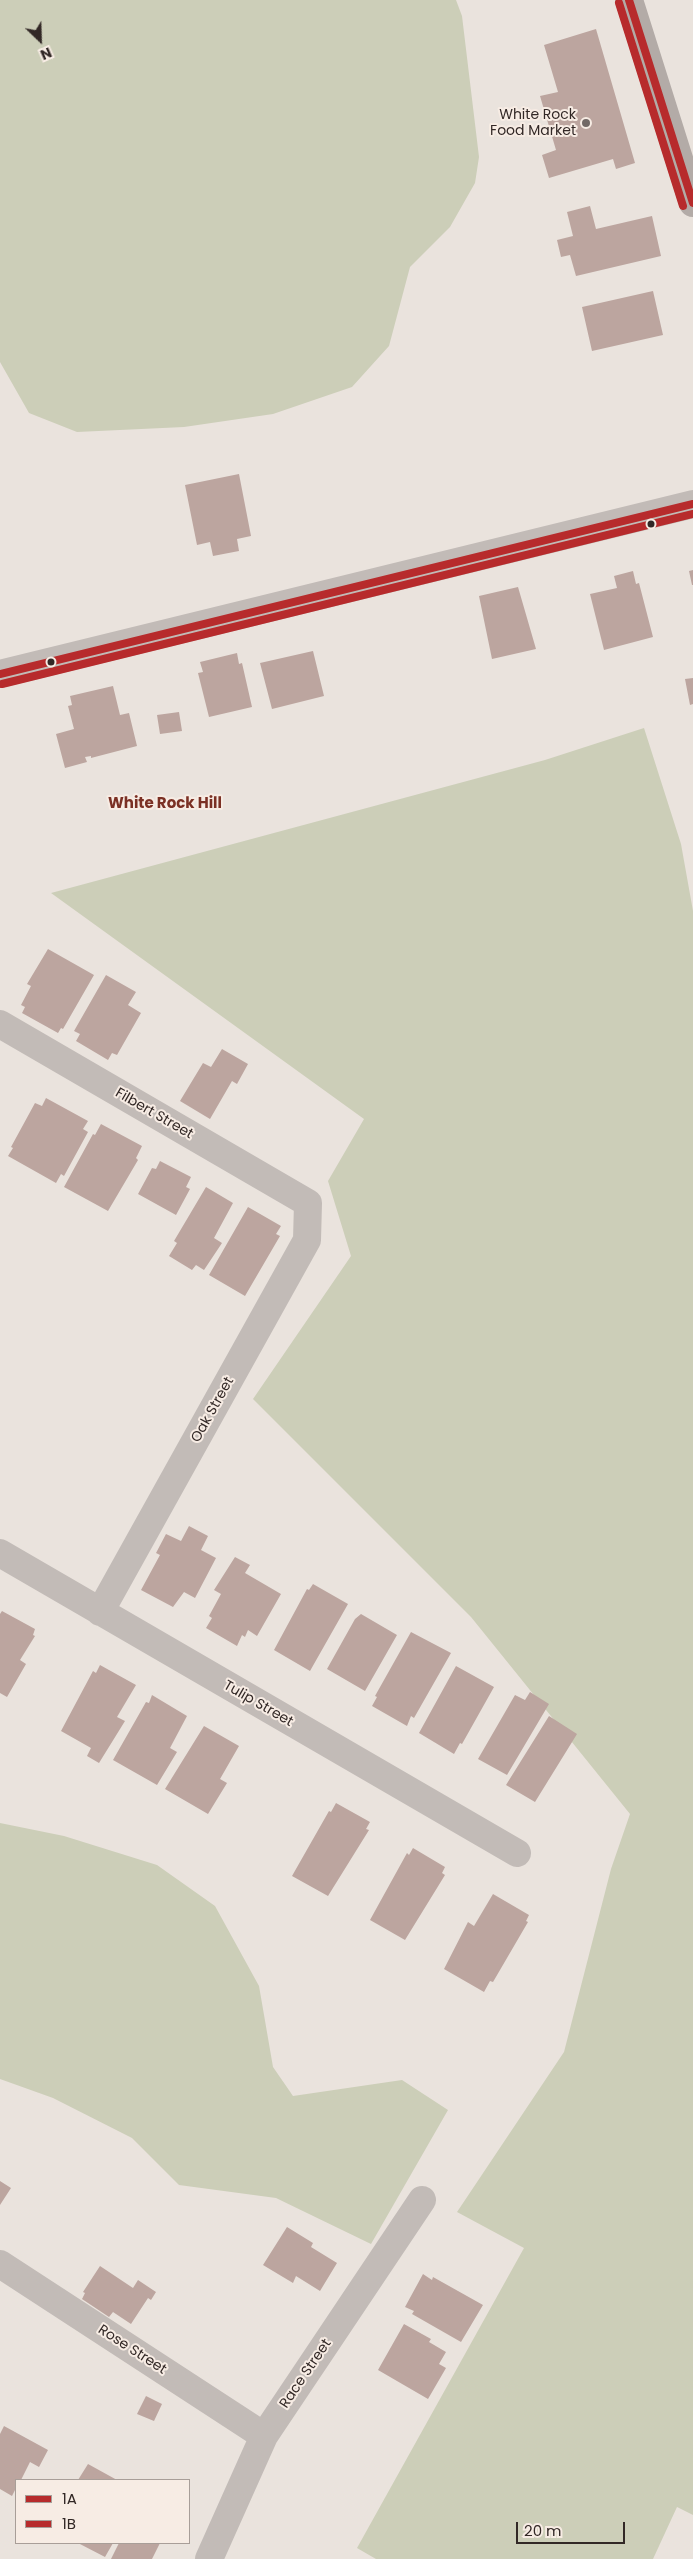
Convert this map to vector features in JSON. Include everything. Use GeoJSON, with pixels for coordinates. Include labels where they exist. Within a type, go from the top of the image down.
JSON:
{"type":"FeatureCollection","features":[{"type":"Feature","properties":{"kind":"main road"},"geometry":{"type":"LineString","coordinates":[[629,0],[693,203]]}},
{"type":"Feature","properties":{"kind":"street"},"geometry":{"type":"LineString","coordinates":[[0,674],[693,504]]}},
{"type":"Feature","properties":{"kind":"street","name":"Filbert Street"},"geometry":{"type":"LineString","coordinates":[[0,1024],[308,1204]]}},
{"type":"Feature","properties":{"kind":"street","name":"Oak Street"},"geometry":{"type":"LineString","coordinates":[[100,1612],[307,1240],[308,1204]]}},
{"type":"Feature","properties":{"kind":"street","name":"Tulip Street"},"geometry":{"type":"LineString","coordinates":[[0,1553],[517,1853]]}},
{"type":"Feature","properties":{"kind":"street","name":"Race Street"},"geometry":{"type":"LineString","coordinates":[[209,2559],[264,2436],[422,2200]]}},
{"type":"Feature","properties":{"kind":"street","name":"Rose Street"},"geometry":{"type":"LineString","coordinates":[[0,2264],[264,2436]]}},
{"type":"Feature","properties":{"kind":"green space"},"geometry":{"type":"Polygon","coordinates":[[[0,0],[456,0],[462,16],[479,157],[475,183],[450,227],[410,267],[389,346],[352,387],[273,414],[184,427],[77,432],[29,413],[0,362],[0,0]]]}},
{"type":"Feature","properties":{"kind":"green space"},"geometry":{"type":"Polygon","coordinates":[[[644,728],[681,844],[693,911],[693,2515],[677,2507],[653,2559],[376,2559],[357,2548],[524,2248],[457,2212],[564,2052],[611,1869],[630,1814],[471,1617],[253,1399],[351,1256],[328,1181],[364,1119],[51,893],[545,760],[644,728]]]}},
{"type":"Feature","properties":{"kind":"green space"},"geometry":{"type":"Polygon","coordinates":[[[0,1823],[64,1836],[157,1865],[215,1906],[259,1986],[273,2067],[293,2096],[402,2080],[448,2110],[371,2244],[276,2198],[179,2185],[132,2138],[53,2098],[0,2079],[0,1823]]]}},
{"type":"Feature","properties":{"kind":"building","name":"White Rock Food Market"},"geometry":{"type":"Polygon","coordinates":[[[596,29],[635,163],[616,169],[613,159],[549,178],[542,155],[556,150],[540,96],[558,92],[544,45],[596,29]]]}},
{"type":"Feature","properties":{"kind":"building"},"geometry":{"type":"Polygon","coordinates":[[[590,206],[596,229],[652,216],[661,256],[576,276],[570,255],[561,257],[557,240],[573,236],[567,212],[590,206]]]}},
{"type":"Feature","properties":{"kind":"building"},"geometry":{"type":"Polygon","coordinates":[[[653,291],[663,335],[592,351],[582,307],[653,291]]]}},
{"type":"Feature","properties":{"kind":"building"},"geometry":{"type":"Polygon","coordinates":[[[239,474],[251,536],[237,539],[239,551],[213,556],[210,542],[197,545],[185,485],[239,474]]]}},
{"type":"Feature","properties":{"kind":"building"},"geometry":{"type":"Polygon","coordinates":[[[693,570],[693,585],[692,585],[689,571],[693,570]]]}},
{"type":"Feature","properties":{"kind":"building"},"geometry":{"type":"Polygon","coordinates":[[[633,571],[636,584],[639,583],[653,637],[604,650],[590,594],[617,588],[614,576],[633,571]]]}},
{"type":"Feature","properties":{"kind":"building"},"geometry":{"type":"Polygon","coordinates":[[[518,587],[536,649],[492,659],[479,596],[518,587]]]}},
{"type":"Feature","properties":{"kind":"building"},"geometry":{"type":"Polygon","coordinates":[[[313,651],[324,696],[272,709],[260,663],[313,651]]]}},
{"type":"Feature","properties":{"kind":"building"},"geometry":{"type":"Polygon","coordinates":[[[237,653],[239,664],[242,663],[252,707],[209,717],[198,673],[203,672],[200,662],[237,653]]]}},
{"type":"Feature","properties":{"kind":"building"},"geometry":{"type":"Polygon","coordinates":[[[693,678],[693,704],[690,705],[685,679],[693,678]]]}},
{"type":"Feature","properties":{"kind":"building"},"geometry":{"type":"Polygon","coordinates":[[[113,686],[120,715],[129,713],[137,746],[91,758],[91,756],[85,757],[87,762],[65,768],[56,734],[74,729],[68,706],[72,705],[70,696],[113,686]]]}},
{"type":"Feature","properties":{"kind":"building"},"geometry":{"type":"Polygon","coordinates":[[[179,712],[182,731],[160,734],[157,715],[179,712]]]}},
{"type":"Feature","properties":{"kind":"building"},"geometry":{"type":"Polygon","coordinates":[[[48,949],[94,975],[63,1029],[61,1028],[58,1033],[22,1013],[25,1007],[21,1005],[31,986],[27,984],[48,949]]]}},
{"type":"Feature","properties":{"kind":"building"},"geometry":{"type":"Polygon","coordinates":[[[106,975],[136,992],[128,1005],[141,1013],[117,1055],[112,1053],[108,1060],[76,1041],[80,1034],[74,1031],[106,975]]]}},
{"type":"Feature","properties":{"kind":"building"},"geometry":{"type":"Polygon","coordinates":[[[222,1049],[248,1064],[237,1084],[232,1081],[210,1119],[180,1101],[203,1063],[211,1067],[222,1049]]]}},
{"type":"Feature","properties":{"kind":"building"},"geometry":{"type":"Polygon","coordinates":[[[46,1098],[88,1121],[83,1129],[88,1132],[64,1176],[61,1174],[56,1183],[8,1156],[35,1103],[42,1106],[46,1098]]]}},
{"type":"Feature","properties":{"kind":"building"},"geometry":{"type":"Polygon","coordinates":[[[101,1124],[142,1146],[136,1158],[138,1160],[108,1211],[64,1187],[93,1134],[95,1135],[101,1124]]]}},
{"type":"Feature","properties":{"kind":"building"},"geometry":{"type":"Polygon","coordinates":[[[160,1161],[191,1177],[186,1187],[190,1189],[176,1215],[138,1194],[152,1168],[156,1169],[160,1161]]]}},
{"type":"Feature","properties":{"kind":"building"},"geometry":{"type":"Polygon","coordinates":[[[206,1187],[233,1203],[214,1238],[222,1243],[204,1270],[196,1265],[192,1270],[169,1256],[177,1243],[174,1241],[206,1187]]]}},
{"type":"Feature","properties":{"kind":"building"},"geometry":{"type":"Polygon","coordinates":[[[248,1207],[281,1226],[276,1234],[280,1236],[245,1296],[209,1275],[248,1207]]]}},
{"type":"Feature","properties":{"kind":"building"},"geometry":{"type":"Polygon","coordinates":[[[189,1526],[208,1536],[201,1550],[216,1558],[195,1598],[184,1592],[173,1607],[141,1590],[160,1555],[156,1553],[166,1534],[181,1541],[189,1526]]]}},
{"type":"Feature","properties":{"kind":"building"},"geometry":{"type":"Polygon","coordinates":[[[235,1557],[250,1565],[245,1573],[281,1594],[257,1636],[248,1630],[245,1637],[242,1635],[237,1646],[206,1628],[212,1618],[209,1616],[221,1594],[214,1590],[235,1557]]]}},
{"type":"Feature","properties":{"kind":"building"},"geometry":{"type":"Polygon","coordinates":[[[313,1584],[348,1604],[310,1671],[274,1650],[307,1589],[309,1590],[313,1584]]]}},
{"type":"Feature","properties":{"kind":"building"},"geometry":{"type":"Polygon","coordinates":[[[2,1611],[35,1629],[33,1635],[35,1636],[20,1660],[26,1664],[7,1697],[0,1693],[0,1614],[2,1611]]]}},
{"type":"Feature","properties":{"kind":"building"},"geometry":{"type":"Polygon","coordinates":[[[361,1614],[397,1635],[365,1691],[327,1669],[355,1619],[361,1614]]]}},
{"type":"Feature","properties":{"kind":"building"},"geometry":{"type":"Polygon","coordinates":[[[411,1632],[451,1653],[414,1718],[411,1716],[407,1726],[372,1706],[377,1697],[375,1696],[411,1632]]]}},
{"type":"Feature","properties":{"kind":"building"},"geometry":{"type":"Polygon","coordinates":[[[100,1665],[136,1685],[117,1717],[125,1721],[99,1763],[87,1756],[91,1748],[61,1731],[93,1671],[96,1673],[100,1665]]]}},
{"type":"Feature","properties":{"kind":"building"},"geometry":{"type":"Polygon","coordinates":[[[456,1666],[494,1687],[462,1744],[460,1743],[454,1754],[419,1733],[456,1666]]]}},
{"type":"Feature","properties":{"kind":"building"},"geometry":{"type":"Polygon","coordinates":[[[530,1692],[549,1704],[507,1775],[478,1759],[515,1695],[525,1700],[530,1692]]]}},
{"type":"Feature","properties":{"kind":"building"},"geometry":{"type":"Polygon","coordinates":[[[152,1695],[187,1716],[170,1748],[177,1752],[157,1785],[113,1760],[146,1702],[149,1703],[152,1695]]]}},
{"type":"Feature","properties":{"kind":"building"},"geometry":{"type":"Polygon","coordinates":[[[549,1716],[577,1734],[535,1802],[506,1785],[549,1716]]]}},
{"type":"Feature","properties":{"kind":"building"},"geometry":{"type":"Polygon","coordinates":[[[204,1726],[239,1746],[220,1779],[227,1783],[208,1814],[165,1789],[204,1726]]]}},
{"type":"Feature","properties":{"kind":"building"},"geometry":{"type":"Polygon","coordinates":[[[336,1803],[370,1822],[366,1829],[369,1830],[328,1896],[292,1876],[329,1811],[331,1812],[336,1803]]]}},
{"type":"Feature","properties":{"kind":"building"},"geometry":{"type":"Polygon","coordinates":[[[413,1848],[445,1867],[442,1873],[445,1875],[405,1940],[370,1920],[407,1853],[409,1855],[413,1848]]]}},
{"type":"Feature","properties":{"kind":"building"},"geometry":{"type":"Polygon","coordinates":[[[493,1894],[529,1915],[526,1921],[528,1922],[493,1982],[490,1981],[484,1992],[444,1969],[468,1922],[474,1926],[493,1894]]]}},
{"type":"Feature","properties":{"kind":"building"},"geometry":{"type":"Polygon","coordinates":[[[0,2181],[11,2188],[0,2205],[0,2181]]]}},
{"type":"Feature","properties":{"kind":"building"},"geometry":{"type":"Polygon","coordinates":[[[287,2227],[313,2243],[311,2247],[337,2263],[320,2291],[296,2276],[293,2283],[263,2265],[287,2227]]]}},
{"type":"Feature","properties":{"kind":"building"},"geometry":{"type":"Polygon","coordinates":[[[100,2266],[133,2288],[138,2280],[156,2292],[151,2300],[148,2298],[131,2324],[113,2312],[109,2317],[82,2299],[85,2293],[83,2292],[100,2266]]]}},
{"type":"Feature","properties":{"kind":"building"},"geometry":{"type":"Polygon","coordinates":[[[423,2274],[432,2280],[433,2277],[483,2305],[461,2342],[412,2314],[414,2311],[405,2307],[423,2274]]]}},
{"type":"Feature","properties":{"kind":"building"},"geometry":{"type":"Polygon","coordinates":[[[404,2324],[431,2339],[429,2342],[446,2352],[439,2364],[446,2368],[428,2399],[378,2370],[404,2324]]]}},
{"type":"Feature","properties":{"kind":"building"},"geometry":{"type":"Polygon","coordinates":[[[146,2396],[162,2404],[154,2421],[137,2414],[146,2396]]]}},
{"type":"Feature","properties":{"kind":"building"},"geometry":{"type":"Polygon","coordinates":[[[4,2426],[48,2450],[39,2467],[30,2462],[22,2479],[15,2479],[15,2490],[12,2496],[0,2489],[0,2434],[4,2426]]]}},
{"type":"Feature","properties":{"kind":"building"},"geometry":{"type":"Polygon","coordinates":[[[88,2464],[115,2479],[79,2479],[88,2464]]]}},
{"type":"Feature","properties":{"kind":"building"},"geometry":{"type":"Polygon","coordinates":[[[80,2544],[112,2544],[105,2557],[80,2544]]]}},
{"type":"Feature","properties":{"kind":"building"},"geometry":{"type":"Polygon","coordinates":[[[118,2544],[160,2544],[152,2559],[111,2559],[118,2544]]]}},
{"type":"Feature","properties":{"kind":"transit line","name":"1A"},"geometry":{"type":"LineString","coordinates":[[629,0],[693,203]]}},
{"type":"Feature","properties":{"kind":"transit line","name":"1B"},"geometry":{"type":"LineString","coordinates":[[619,3],[683,206]]}},
{"type":"Feature","properties":{"kind":"transit line","name":"1A"},"geometry":{"type":"LineString","coordinates":[[0,674],[693,504]]}},
{"type":"Feature","properties":{"kind":"transit line","name":"1B"},"geometry":{"type":"LineString","coordinates":[[2,684],[693,514]]}},
{"type":"Feature","properties":{"kind":"place","name":"White Rock Food Market"},"geometry":{"type":"Point","coordinates":[586,123]}},
{"type":"Feature","properties":{"kind":"district","name":"White Rock Hill"},"geometry":{"type":"Point","coordinates":[165,804]}}]}
